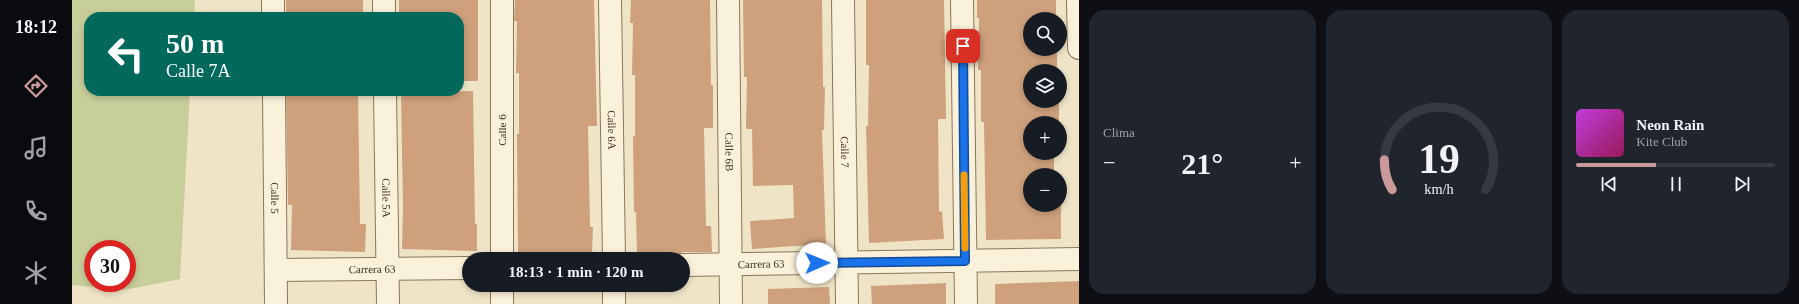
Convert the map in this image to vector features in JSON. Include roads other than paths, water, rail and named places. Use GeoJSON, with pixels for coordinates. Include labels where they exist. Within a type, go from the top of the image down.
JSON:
{"type":"FeatureCollection","features":[{"type":"Feature","properties":{"kind":"street"},"geometry":{"type":"LineString","coordinates":[[273,0],[273,12]]}},
{"type":"Feature","properties":{"kind":"street"},"geometry":{"type":"LineString","coordinates":[[384,0],[384,12]]}},
{"type":"Feature","properties":{"kind":"street","name":"Calle 6"},"geometry":{"type":"LineString","coordinates":[[502,0],[502,252]]}},
{"type":"Feature","properties":{"kind":"street","name":"Calle 6A"},"geometry":{"type":"LineString","coordinates":[[610,0],[614,252]]}},
{"type":"Feature","properties":{"kind":"street","name":"Calle 6B"},"geometry":{"type":"LineString","coordinates":[[728,0],[731,304]]}},
{"type":"Feature","properties":{"kind":"street","name":"Calle 7"},"geometry":{"type":"LineString","coordinates":[[843,0],[847,304]]}},
{"type":"Feature","properties":{"kind":"street"},"geometry":{"type":"LineString","coordinates":[[962,0],[966,304]]}},
{"type":"Feature","properties":{"kind":"street"},"geometry":{"type":"LineString","coordinates":[[1078,0],[1079,48]]}},
{"type":"Feature","properties":{"kind":"street","name":"Calle 5"},"geometry":{"type":"LineString","coordinates":[[274,96],[276,304]]}},
{"type":"Feature","properties":{"kind":"street","name":"Calle 5A"},"geometry":{"type":"LineString","coordinates":[[385,96],[388,304]]}},
{"type":"Feature","properties":{"kind":"street","name":"Carrera 63"},"geometry":{"type":"LineString","coordinates":[[690,265],[1079,259]]}},
{"type":"Feature","properties":{"kind":"street","name":"Carrera 63"},"geometry":{"type":"LineString","coordinates":[[276,270],[462,268]]}},
{"type":"Feature","properties":{"kind":"street"},"geometry":{"type":"LineString","coordinates":[[502,292],[502,304]]}},
{"type":"Feature","properties":{"kind":"street"},"geometry":{"type":"LineString","coordinates":[[614,292],[614,304]]}}]}
